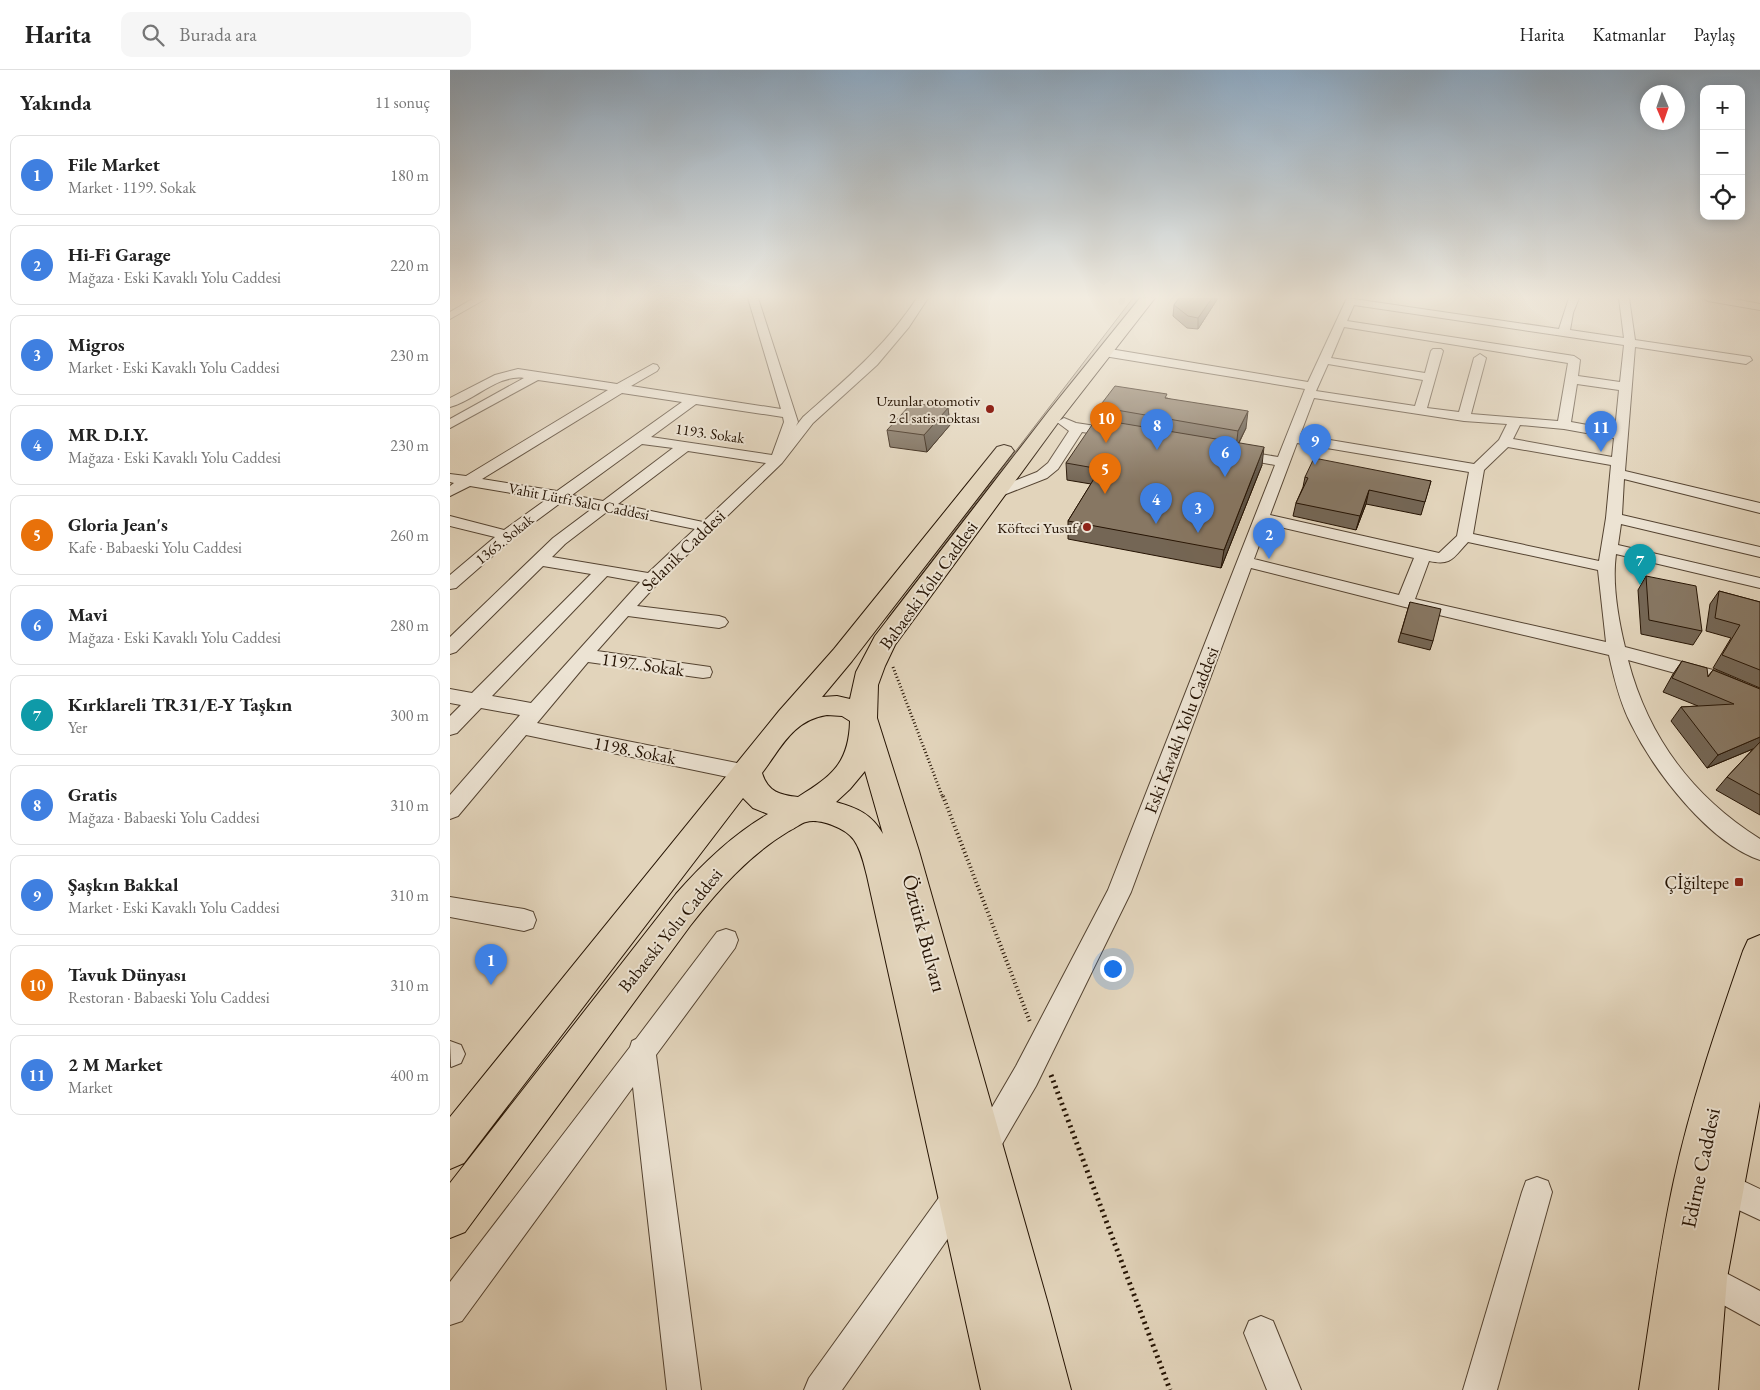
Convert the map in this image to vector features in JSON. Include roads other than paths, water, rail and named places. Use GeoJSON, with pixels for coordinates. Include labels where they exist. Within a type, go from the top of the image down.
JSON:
{"type":"FeatureCollection","features":[{"type":"Feature","properties":{"kind":"highway","name":"Babaeski Yolu Caddesi"},"geometry":{"type":"LineString","coordinates":[[450,1149],[789,718],[843,655],[1078,360]]}},
{"type":"Feature","properties":{"kind":"highway","name":"Babaeski Yolu Caddesi"},"geometry":{"type":"LineString","coordinates":[[450,1217],[709,878],[746,845],[837,784],[849,772],[862,746],[864,692],[868,675],[884,642],[996,493],[1063,421],[1099,360]]}},
{"type":"Feature","properties":{"kind":"highway"},"geometry":{"type":"LineString","coordinates":[[789,718],[806,709],[827,706],[850,708],[863,717]]}},
{"type":"Feature","properties":{"kind":"highway","name":"Öztürk Bulvarı"},"geometry":{"type":"LineString","coordinates":[[863,717],[903,851],[1047,1390]]}},
{"type":"Feature","properties":{"kind":"highway"},"geometry":{"type":"LineString","coordinates":[[747,773],[751,788],[765,801],[776,806],[803,808]]}},
{"type":"Feature","properties":{"kind":"highway","name":"Öztürk Bulvarı"},"geometry":{"type":"LineString","coordinates":[[803,808],[824,811],[852,820],[862,827],[876,855],[883,876],[1005,1390]]}},
{"type":"Feature","properties":{"kind":"highway","name":"Edirne Caddesi"},"geometry":{"type":"LineString","coordinates":[[1663,1390],[1682,1258],[1700,1152],[1725,1055],[1760,951]]}},
{"type":"Feature","properties":{"kind":"highway","name":"Edirne Caddesi"},"geometry":{"type":"LineString","coordinates":[[1694,1390],[1705,1278],[1739,1107],[1760,1027]]}},
{"type":"Feature","properties":{"kind":"street"},"geometry":{"type":"LineString","coordinates":[[772,360],[791,422],[777,460]]}},
{"type":"Feature","properties":{"kind":"street","name":"Selanik Caddesi"},"geometry":{"type":"LineString","coordinates":[[450,810],[583,655],[652,579],[777,460],[808,420],[875,360]]}},
{"type":"Feature","properties":{"kind":"street"},"geometry":{"type":"LineString","coordinates":[[1145,360],[1464,417],[1564,425],[1621,435]]}},
{"type":"Feature","properties":{"kind":"street"},"geometry":{"type":"LineString","coordinates":[[1324,360],[1429,377]]}},
{"type":"Feature","properties":{"kind":"street","name":"Eski Kavaklı Yolu Caddesi"},"geometry":{"type":"LineString","coordinates":[[983,1149],[1040,1048],[1118,892],[1310,390],[1324,360]]}},
{"type":"Feature","properties":{"kind":"street"},"geometry":{"type":"LineString","coordinates":[[1420,410],[1434,360]]}},
{"type":"Feature","properties":{"kind":"street"},"geometry":{"type":"LineString","coordinates":[[1464,417],[1480,360]]}},
{"type":"Feature","properties":{"kind":"street"},"geometry":{"type":"LineString","coordinates":[[1564,425],[1568,374],[1574,360],[1571,360]]}},
{"type":"Feature","properties":{"kind":"street"},"geometry":{"type":"LineString","coordinates":[[1629,360],[1617,468],[1611,548],[1606,567],[1612,630],[1622,672],[1640,723],[1660,759],[1689,794],[1709,813],[1729,831],[1760,851]]}},
{"type":"Feature","properties":{"kind":"street"},"geometry":{"type":"LineString","coordinates":[[450,492],[653,368]]}},
{"type":"Feature","properties":{"kind":"street"},"geometry":{"type":"LineString","coordinates":[[450,404],[499,378],[518,373],[788,414]]}},
{"type":"Feature","properties":{"kind":"street"},"geometry":{"type":"LineString","coordinates":[[1568,374],[1627,388]]}},
{"type":"Feature","properties":{"kind":"street"},"geometry":{"type":"LineString","coordinates":[[450,424],[536,376]]}},
{"type":"Feature","properties":{"kind":"street","name":"1365. Sokak"},"geometry":{"type":"LineString","coordinates":[[450,584],[507,534],[693,400]]}},
{"type":"Feature","properties":{"kind":"street"},"geometry":{"type":"LineString","coordinates":[[1063,421],[1126,435]]}},
{"type":"Feature","properties":{"kind":"street"},"geometry":{"type":"LineString","coordinates":[[1261,518],[1442,559],[1465,538],[1477,469],[1506,442],[1515,421]]}},
{"type":"Feature","properties":{"kind":"street"},"geometry":{"type":"LineString","coordinates":[[1292,438],[1477,469]]}},
{"type":"Feature","properties":{"kind":"street","name":"1193. Sokak"},"geometry":{"type":"LineString","coordinates":[[638,439],[777,460]]}},
{"type":"Feature","properties":{"kind":"street"},"geometry":{"type":"LineString","coordinates":[[1506,442],[1617,468],[1760,508]]}},
{"type":"Feature","properties":{"kind":"street"},"geometry":{"type":"LineString","coordinates":[[452,645],[558,541],[684,446]]}},
{"type":"Feature","properties":{"kind":"street"},"geometry":{"type":"LineString","coordinates":[[1228,452],[1284,462]]}},
{"type":"Feature","properties":{"kind":"street","name":"Vahit Lütfi Salcı Caddesi"},"geometry":{"type":"LineString","coordinates":[[450,478],[558,496],[707,527]]}},
{"type":"Feature","properties":{"kind":"street"},"geometry":{"type":"LineString","coordinates":[[1614,518],[1760,552]]}},
{"type":"Feature","properties":{"kind":"street"},"geometry":{"type":"LineString","coordinates":[[450,521],[507,534]]}},
{"type":"Feature","properties":{"kind":"street"},"geometry":{"type":"LineString","coordinates":[[1465,538],[1606,567]]}},
{"type":"Feature","properties":{"kind":"street"},"geometry":{"type":"LineString","coordinates":[[1611,548],[1760,583]]}},
{"type":"Feature","properties":{"kind":"street"},"geometry":{"type":"LineString","coordinates":[[1405,602],[1423,556]]}},
{"type":"Feature","properties":{"kind":"street"},"geometry":{"type":"LineString","coordinates":[[539,560],[652,579]]}},
{"type":"Feature","properties":{"kind":"street"},"geometry":{"type":"LineString","coordinates":[[1245,562],[1405,602],[1618,651],[1710,676],[1760,698]]}},
{"type":"Feature","properties":{"kind":"street"},"geometry":{"type":"LineString","coordinates":[[450,728],[604,570]]}},
{"type":"Feature","properties":{"kind":"street"},"geometry":{"type":"LineString","coordinates":[[623,610],[719,622]]}},
{"type":"Feature","properties":{"kind":"street","name":"1197. Sokak"},"geometry":{"type":"LineString","coordinates":[[583,655],[703,672]]}},
{"type":"Feature","properties":{"kind":"street"},"geometry":{"type":"LineString","coordinates":[[450,696],[477,699],[536,711]]}},
{"type":"Feature","properties":{"kind":"street","name":"1198. Sokak"},"geometry":{"type":"LineString","coordinates":[[522,727],[747,773]]}},
{"type":"Feature","properties":{"kind":"street"},"geometry":{"type":"LineString","coordinates":[[450,908],[524,920]]}},
{"type":"Feature","properties":{"kind":"street"},"geometry":{"type":"LineString","coordinates":[[450,1309],[726,940]]}},
{"type":"Feature","properties":{"kind":"street"},"geometry":{"type":"LineString","coordinates":[[642,1050],[684,1390]]}},
{"type":"Feature","properties":{"kind":"street"},"geometry":{"type":"LineString","coordinates":[[821,1390],[958,1198],[983,1149]]}},
{"type":"Feature","properties":{"kind":"street"},"geometry":{"type":"LineString","coordinates":[[1724,1187],[1760,1205]]}},
{"type":"Feature","properties":{"kind":"street"},"geometry":{"type":"LineString","coordinates":[[1480,1390],[1536,1192]]}},
{"type":"Feature","properties":{"kind":"street"},"geometry":{"type":"LineString","coordinates":[[1705,1278],[1760,1309]]}},
{"type":"Feature","properties":{"kind":"street"},"geometry":{"type":"LineString","coordinates":[[1261,1332],[1284,1390]]}},
{"type":"Feature","properties":{"kind":"place","name":"Uzunlar otomotiv 2 el satis noktası"},"geometry":{"type":"Point","coordinates":[990,409]}},
{"type":"Feature","properties":{"kind":"place","name":"Tavuk Dünyası"},"geometry":{"type":"Point","coordinates":[1106,443]}},
{"type":"Feature","properties":{"kind":"place","name":"Gratis"},"geometry":{"type":"Point","coordinates":[1157,450]}},
{"type":"Feature","properties":{"kind":"place","name":"2 M Market"},"geometry":{"type":"Point","coordinates":[1601,452]}},
{"type":"Feature","properties":{"kind":"place","name":"Şaşkın Bakkal"},"geometry":{"type":"Point","coordinates":[1315,465]}},
{"type":"Feature","properties":{"kind":"place","name":"Mavi"},"geometry":{"type":"Point","coordinates":[1225,477]}},
{"type":"Feature","properties":{"kind":"place","name":"Gloria Jean's"},"geometry":{"type":"Point","coordinates":[1105,494]}},
{"type":"Feature","properties":{"kind":"place","name":"MR D.I.Y."},"geometry":{"type":"Point","coordinates":[1156,524]}},
{"type":"Feature","properties":{"kind":"place","name":"Köfteci Yusuf"},"geometry":{"type":"Point","coordinates":[1087,527]}},
{"type":"Feature","properties":{"kind":"place","name":"Migros"},"geometry":{"type":"Point","coordinates":[1198,533]}},
{"type":"Feature","properties":{"kind":"place","name":"Hi-Fi Garage"},"geometry":{"type":"Point","coordinates":[1269,559]}},
{"type":"Feature","properties":{"kind":"place","name":"Kırklareli TR31/E-Y Taşkın"},"geometry":{"type":"Point","coordinates":[1640,585]}},
{"type":"Feature","properties":{"kind":"place","name":"Çİğiltepe"},"geometry":{"type":"Point","coordinates":[1739,882]}},
{"type":"Feature","properties":{"kind":"place","name":"File Market"},"geometry":{"type":"Point","coordinates":[491,985]}}]}
